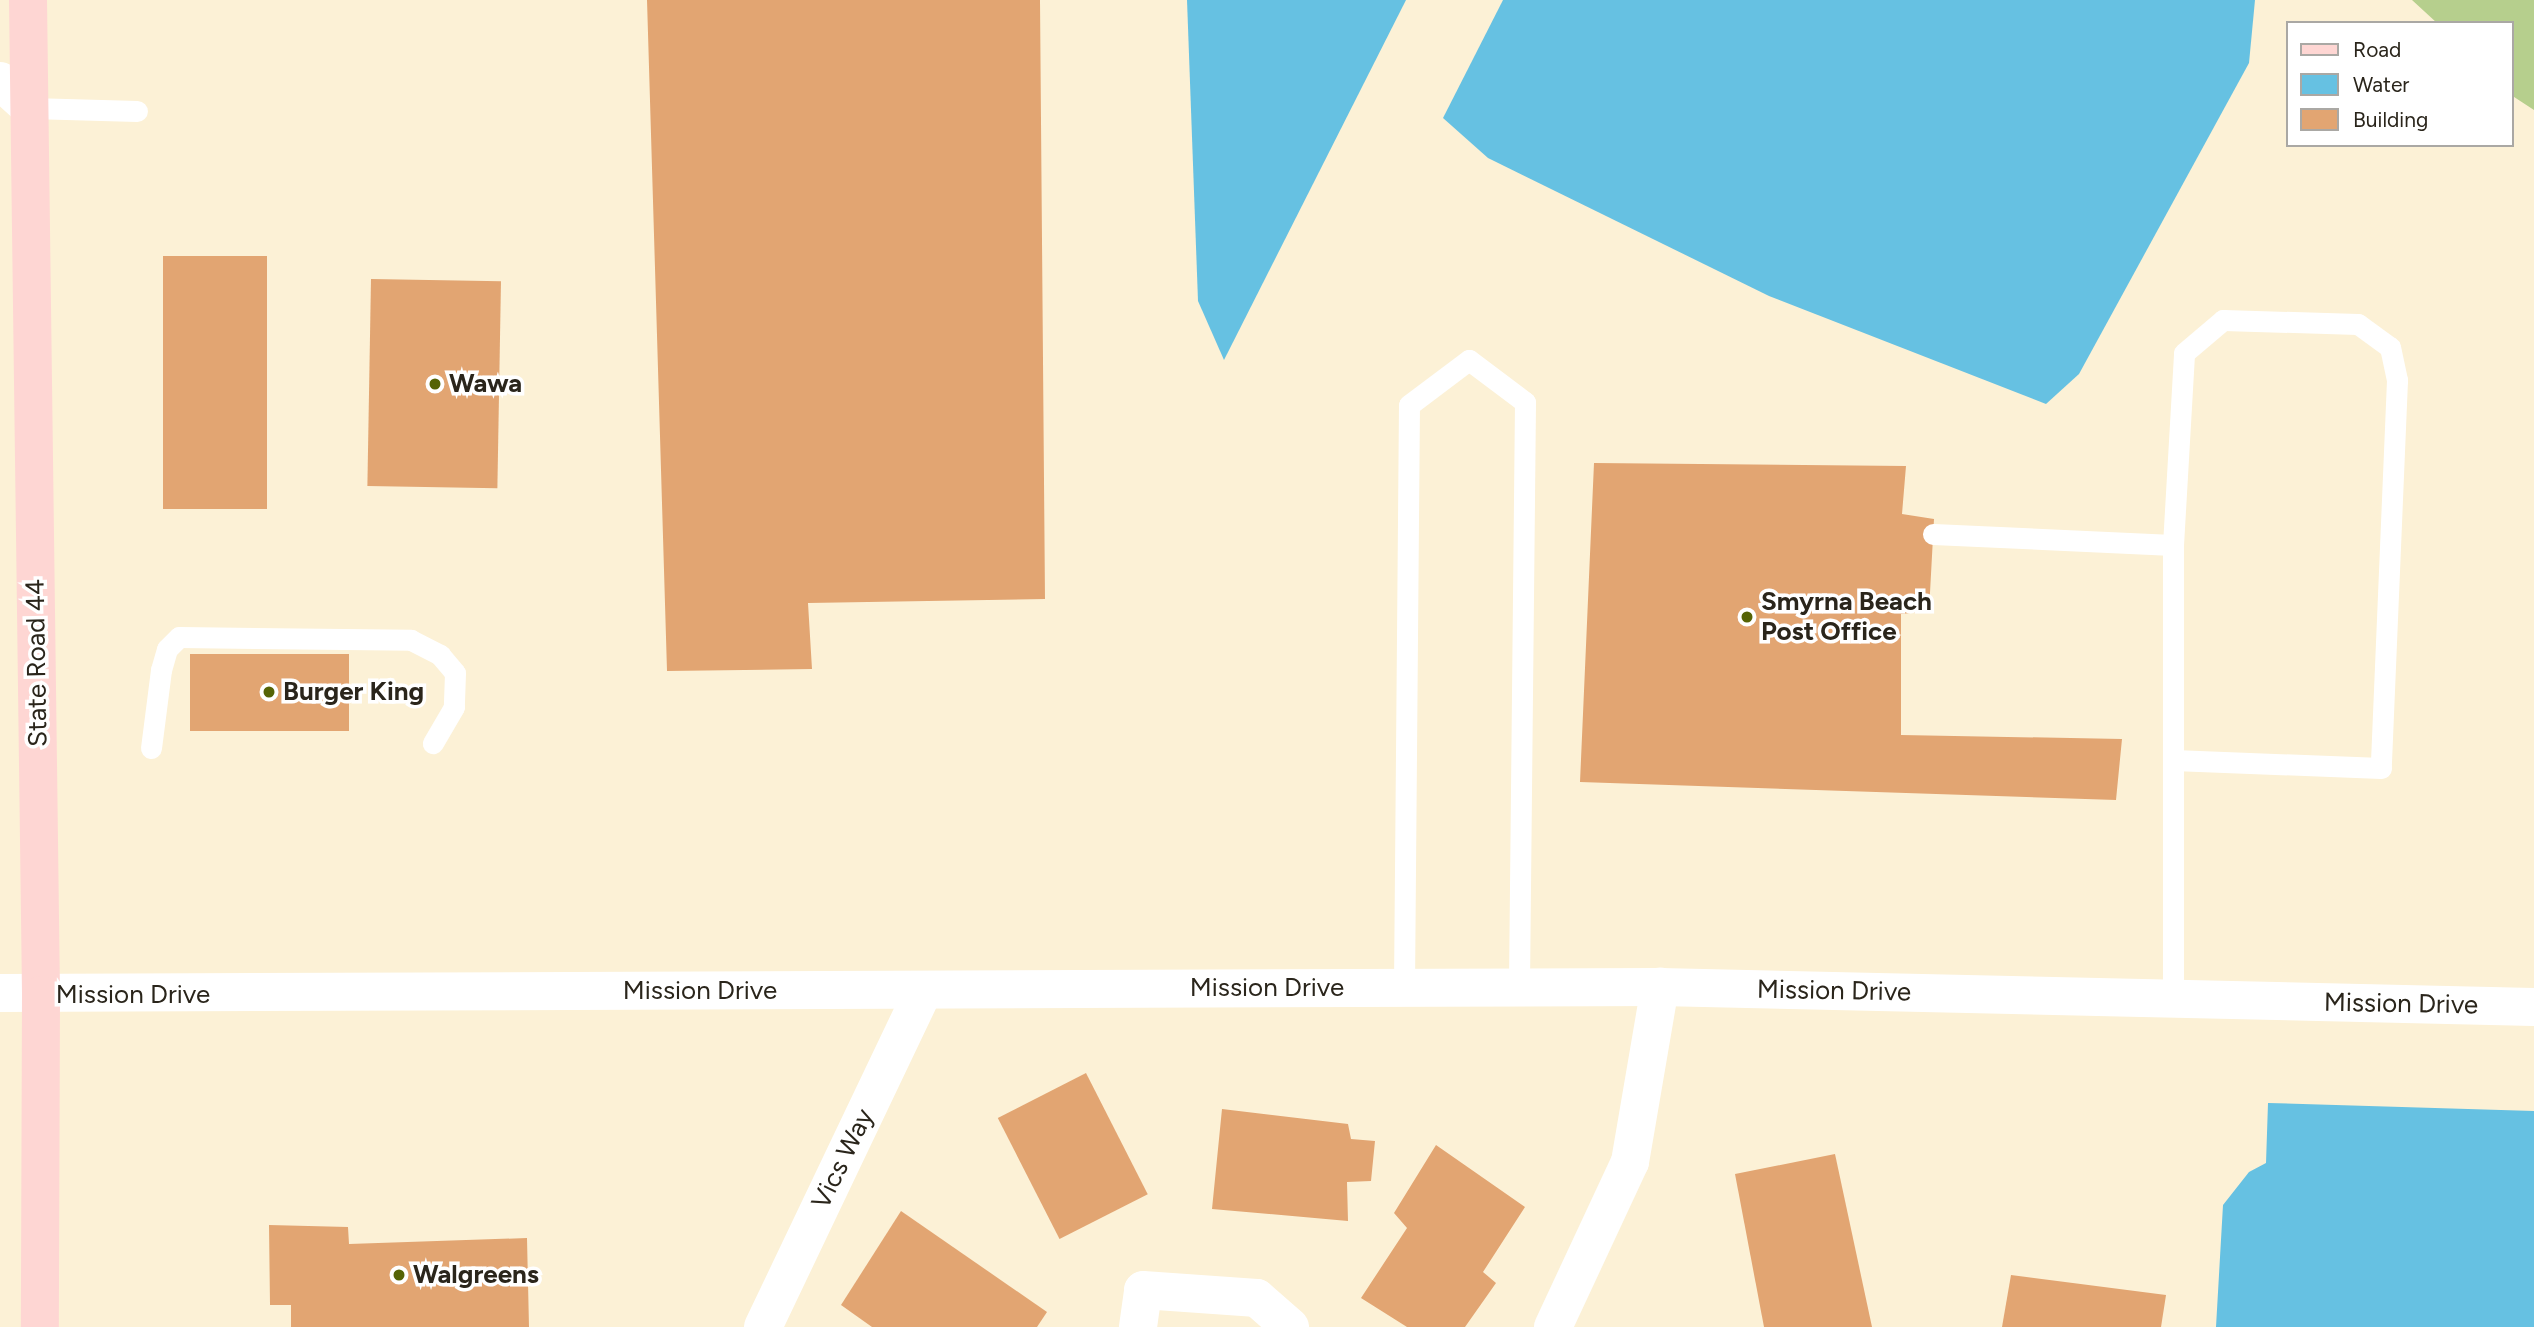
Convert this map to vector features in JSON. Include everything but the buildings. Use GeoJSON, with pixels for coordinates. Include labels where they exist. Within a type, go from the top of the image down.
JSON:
{"type":"FeatureCollection","features":[{"type":"Feature","properties":{"kind":"main road","name":"State Road 44"},"geometry":{"type":"LineString","coordinates":[[28,0],[41,995],[40,1327]]}},
{"type":"Feature","properties":{"kind":"street"},"geometry":{"type":"LineString","coordinates":[[0,81],[30,108]]}},
{"type":"Feature","properties":{"kind":"street"},"geometry":{"type":"LineString","coordinates":[[1553,1327],[1630,1162],[1660,987]]}},
{"type":"Feature","properties":{"kind":"street","name":"Mission Drive"},"geometry":{"type":"LineString","coordinates":[[0,993],[41,995],[1660,987],[2534,1007]]}},
{"type":"Feature","properties":{"kind":"street","name":"Vics Way"},"geometry":{"type":"LineString","coordinates":[[762,1327],[924,990]]}},
{"type":"Feature","properties":{"kind":"street"},"geometry":{"type":"LineString","coordinates":[[1138,1327],[1143,1290],[1257,1298],[1290,1327]]}},
{"type":"Feature","properties":{"kind":"lane"},"geometry":{"type":"LineString","coordinates":[[30,108],[136,111]]}},
{"type":"Feature","properties":{"kind":"lane"},"geometry":{"type":"LineString","coordinates":[[2173,760],[2381,768],[2397,380],[2390,347],[2358,324],[2223,320],[2184,353],[2173,545],[2173,760],[2173,999]]}},
{"type":"Feature","properties":{"kind":"lane"},"geometry":{"type":"LineString","coordinates":[[1404,988],[1409,405],[1469,360],[1525,402],[1519,987]]}},
{"type":"Feature","properties":{"kind":"lane"},"geometry":{"type":"LineString","coordinates":[[1934,534],[2173,545]]}},
{"type":"Feature","properties":{"kind":"lane"},"geometry":{"type":"LineString","coordinates":[[151,748],[160,670],[167,649],[179,637],[411,640],[440,655],[455,673],[454,707],[433,743]]}},
{"type":"Feature","properties":{"kind":"green space"},"geometry":{"type":"Polygon","coordinates":[[[2412,0],[2534,0],[2534,110],[2513,96],[2513,21],[2435,21],[2412,0]]]}},
{"type":"Feature","properties":{"kind":"water"},"geometry":{"type":"Polygon","coordinates":[[[1187,0],[1406,0],[1224,360],[1198,301],[1187,0]]]}},
{"type":"Feature","properties":{"kind":"water"},"geometry":{"type":"Polygon","coordinates":[[[1503,0],[2255,0],[2249,63],[2079,374],[2046,404],[1769,296],[1488,158],[1443,118],[1503,0]]]}},
{"type":"Feature","properties":{"kind":"water"},"geometry":{"type":"Polygon","coordinates":[[[2268,1103],[2534,1111],[2534,1327],[2216,1327],[2223,1205],[2249,1172],[2266,1163],[2268,1103]]]}},
{"type":"Feature","properties":{"kind":"place","name":"Wawa"},"geometry":{"type":"Point","coordinates":[435,384]}},
{"type":"Feature","properties":{"kind":"place","name":"Smyrna Beach Post Office"},"geometry":{"type":"Point","coordinates":[1747,617]}},
{"type":"Feature","properties":{"kind":"place","name":"Burger King"},"geometry":{"type":"Point","coordinates":[269,692]}},
{"type":"Feature","properties":{"kind":"place","name":"Walgreens"},"geometry":{"type":"Point","coordinates":[399,1275]}}]}
